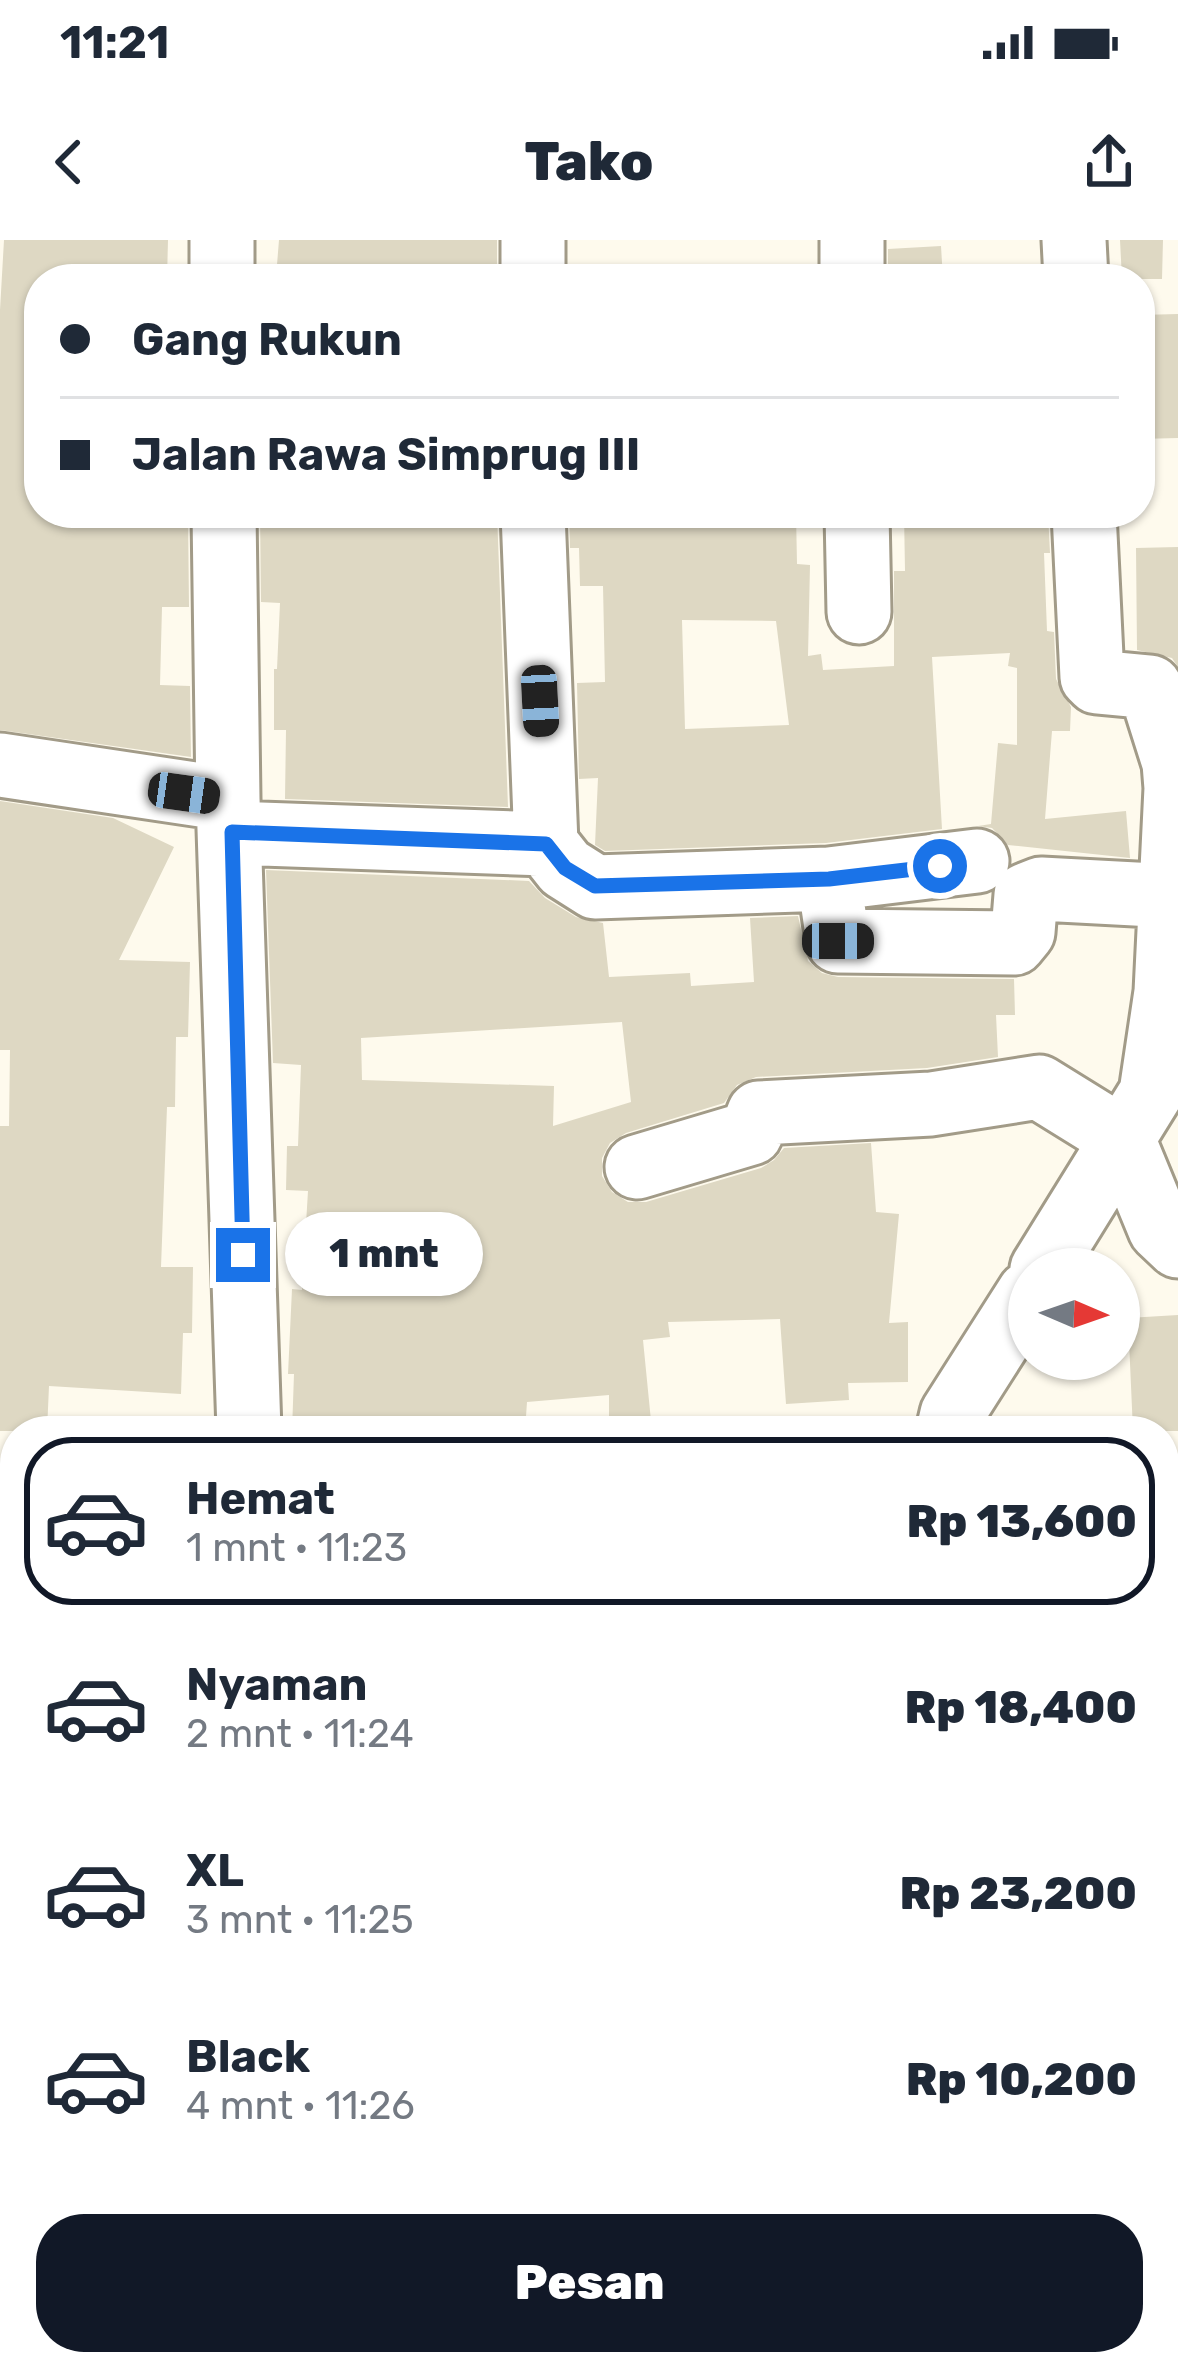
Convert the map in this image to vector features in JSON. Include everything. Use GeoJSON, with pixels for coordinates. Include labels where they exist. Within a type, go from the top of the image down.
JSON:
{"type":"FeatureCollection","features":[{"type":"Feature","properties":{"kind":"street"},"geometry":{"type":"LineString","coordinates":[[224,528],[249,1416]]}},
{"type":"Feature","properties":{"kind":"street"},"geometry":{"type":"LineString","coordinates":[[534,528],[546,844],[565,868],[595,886],[829,879],[977,861]]}},
{"type":"Feature","properties":{"kind":"street"},"geometry":{"type":"LineString","coordinates":[[857,528],[860,612]]}},
{"type":"Feature","properties":{"kind":"street"},"geometry":{"type":"LineString","coordinates":[[1055,1248],[1151,1093],[1166,992],[1173,896],[1174,763],[1153,689],[1144,684],[1097,682],[1092,677],[1085,528]]}},
{"type":"Feature","properties":{"kind":"street"},"geometry":{"type":"LineString","coordinates":[[0,765],[230,816],[546,844]]}},
{"type":"Feature","properties":{"kind":"street"},"geometry":{"type":"LineString","coordinates":[[829,879],[838,941],[1014,943],[1024,932],[1026,896],[1041,889],[1173,896]]}},
{"type":"Feature","properties":{"kind":"street"},"geometry":{"type":"LineString","coordinates":[[637,1167],[751,1132],[759,1113],[931,1104],[1039,1087],[1123,1139],[1160,1229],[1178,1246]]}},
{"type":"Feature","properties":{"kind":"street"},"geometry":{"type":"LineString","coordinates":[[953,1416],[1008,1325]]}},
{"type":"Feature","properties":{"kind":"building"},"geometry":{"type":"Polygon","coordinates":[[[4,240],[168,240],[167,264],[24,264],[24,528],[188,528],[189,607],[162,607],[160,685],[190,686],[191,757],[0,730],[4,240]]]}},
{"type":"Feature","properties":{"kind":"building"},"geometry":{"type":"Polygon","coordinates":[[[279,240],[497,240],[497,264],[277,264],[279,240]]]}},
{"type":"Feature","properties":{"kind":"building"},"geometry":{"type":"Polygon","coordinates":[[[1120,240],[1163,240],[1162,279],[1155,279],[1155,264],[1121,264],[1120,240]]]}},
{"type":"Feature","properties":{"kind":"building"},"geometry":{"type":"Polygon","coordinates":[[[941,246],[942,264],[888,264],[888,249],[941,246]]]}},
{"type":"Feature","properties":{"kind":"building"},"geometry":{"type":"Polygon","coordinates":[[[1178,314],[1178,438],[1155,439],[1155,315],[1178,314]]]}},
{"type":"Feature","properties":{"kind":"building"},"geometry":{"type":"Polygon","coordinates":[[[260,528],[498,528],[508,807],[285,799],[286,730],[274,730],[280,603],[261,602],[260,528]]]}},
{"type":"Feature","properties":{"kind":"building"},"geometry":{"type":"Polygon","coordinates":[[[569,528],[796,528],[797,564],[810,565],[808,656],[821,654],[823,670],[894,666],[894,571],[905,571],[904,528],[1049,528],[1050,553],[1044,553],[1047,631],[1054,632],[1056,679],[1071,707],[1070,731],[1052,731],[1045,819],[1126,811],[1130,858],[1008,845],[992,828],[978,826],[991,824],[998,743],[1017,745],[1017,668],[1008,666],[1010,653],[932,657],[942,829],[826,843],[605,851],[595,845],[598,778],[579,779],[577,683],[605,682],[603,586],[580,586],[579,548],[570,548],[569,528]],[[682,620],[685,729],[789,725],[776,621],[682,620]]]}},
{"type":"Feature","properties":{"kind":"building"},"geometry":{"type":"Polygon","coordinates":[[[1178,547],[1178,667],[1172,658],[1137,650],[1136,548],[1178,547]]]}},
{"type":"Feature","properties":{"kind":"building"},"geometry":{"type":"Polygon","coordinates":[[[0,801],[113,818],[174,847],[119,960],[190,962],[188,1037],[176,1037],[175,1107],[167,1107],[161,1267],[193,1267],[192,1333],[183,1333],[181,1394],[49,1386],[48,1416],[0,1416],[0,1126],[9,1126],[10,1050],[0,1050],[0,801]]]}},
{"type":"Feature","properties":{"kind":"building"},"geometry":{"type":"Polygon","coordinates":[[[266,870],[529,881],[545,898],[576,917],[603,923],[609,977],[690,973],[691,986],[754,982],[750,918],[798,916],[808,961],[822,973],[1014,979],[1015,1015],[996,1015],[998,1057],[927,1068],[756,1077],[737,1085],[724,1103],[626,1133],[610,1143],[602,1158],[602,1176],[612,1192],[628,1202],[646,1202],[761,1168],[784,1148],[871,1143],[876,1212],[899,1214],[889,1323],[908,1322],[908,1382],[848,1383],[849,1400],[786,1404],[780,1319],[668,1322],[670,1337],[643,1340],[651,1416],[609,1416],[609,1395],[527,1402],[526,1416],[293,1416],[294,1374],[288,1374],[292,1289],[302,1290],[308,1191],[286,1190],[287,1146],[298,1146],[301,1065],[273,1063],[266,870]],[[622,1022],[361,1038],[362,1080],[554,1086],[553,1126],[631,1102],[622,1022]]]}},
{"type":"Feature","properties":{"kind":"building"},"geometry":{"type":"Polygon","coordinates":[[[1178,1315],[1178,1416],[1132,1416],[1131,1380],[1140,1380],[1140,1317],[1178,1315]]]}},
{"type":"Feature","properties":{"kind":"route"},"geometry":{"type":"LineString","coordinates":[[243,1255],[232,832],[546,844],[565,868],[595,886],[711,886],[940,866]]}}]}
